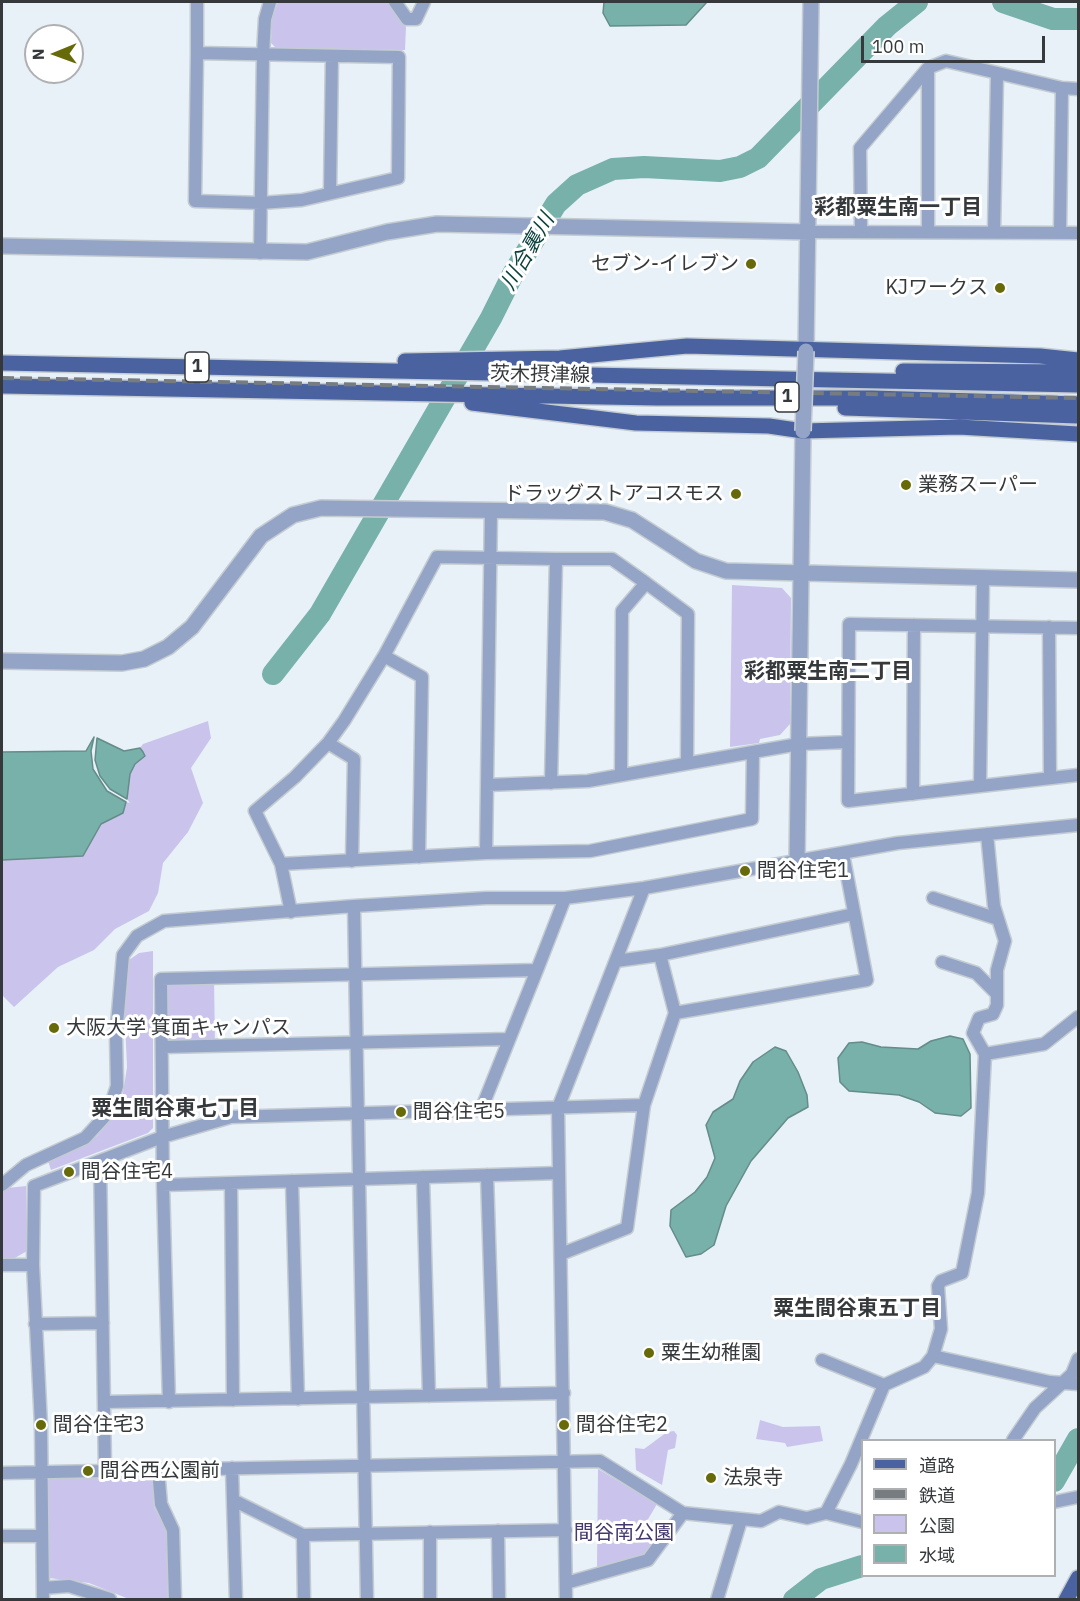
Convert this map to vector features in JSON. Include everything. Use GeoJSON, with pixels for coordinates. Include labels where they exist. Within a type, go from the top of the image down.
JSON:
{"type":"FeatureCollection","features":[{"type":"Feature","properties":{"kind":"main road"},"geometry":{"type":"LineString","coordinates":[[511,366],[687,345],[806,351],[1029,356],[1078,360]]}},
{"type":"Feature","properties":{"kind":"main road","name":"1"},"geometry":{"type":"LineString","coordinates":[[2,363],[307,369],[511,366]]}},
{"type":"Feature","properties":{"kind":"main road","name":"茨木摂津線"},"geometry":{"type":"LineString","coordinates":[[511,366],[727,376],[1078,384]]}},
{"type":"Feature","properties":{"kind":"main road"},"geometry":{"type":"LineString","coordinates":[[727,376],[944,370],[1078,372]]}},
{"type":"Feature","properties":{"kind":"main road","name":"1"},"geometry":{"type":"LineString","coordinates":[[2,386],[418,394],[496,401]]}},
{"type":"Feature","properties":{"kind":"main road","name":"茨木摂津線"},"geometry":{"type":"LineString","coordinates":[[496,401],[872,398],[1078,404]]}},
{"type":"Feature","properties":{"kind":"main road"},"geometry":{"type":"LineString","coordinates":[[726,399],[765,404],[1078,416]]}},
{"type":"Feature","properties":{"kind":"main road"},"geometry":{"type":"LineString","coordinates":[[496,401],[617,422],[769,426],[803,431],[959,427],[1078,434]]}},
{"type":"Feature","properties":{"kind":"main road"},"geometry":{"type":"LineString","coordinates":[[1066,1599],[1078,1578]]}},
{"type":"Feature","properties":{"kind":"street"},"geometry":{"type":"LineString","coordinates":[[197,2],[195,201],[261,203],[302,201],[398,178],[399,57],[197,53]]}},
{"type":"Feature","properties":{"kind":"street"},"geometry":{"type":"LineString","coordinates":[[260,253],[263,55],[265,19],[270,2]]}},
{"type":"Feature","properties":{"kind":"street"},"geometry":{"type":"LineString","coordinates":[[395,2],[407,19],[416,19],[424,2]]}},
{"type":"Feature","properties":{"kind":"street"},"geometry":{"type":"LineString","coordinates":[[797,862],[803,574],[803,431],[810,232],[811,2]]}},
{"type":"Feature","properties":{"kind":"street"},"geometry":{"type":"LineString","coordinates":[[330,193],[332,56]]}},
{"type":"Feature","properties":{"kind":"street"},"geometry":{"type":"LineString","coordinates":[[861,232],[860,148],[928,68],[946,61],[997,75],[1078,89]]}},
{"type":"Feature","properties":{"kind":"street"},"geometry":{"type":"LineString","coordinates":[[928,68],[928,232]]}},
{"type":"Feature","properties":{"kind":"street"},"geometry":{"type":"LineString","coordinates":[[994,232],[997,75]]}},
{"type":"Feature","properties":{"kind":"street"},"geometry":{"type":"LineString","coordinates":[[1060,232],[1062,88]]}},
{"type":"Feature","properties":{"kind":"street"},"geometry":{"type":"LineString","coordinates":[[2,246],[260,253],[307,252],[387,232],[437,224],[810,232],[1078,233]]}},
{"type":"Feature","properties":{"kind":"street"},"geometry":{"type":"LineString","coordinates":[[2,662],[122,663],[144,659],[168,647],[192,627],[252,545],[267,531],[292,515],[321,508],[605,512],[632,520],[696,561],[726,571],[1078,580]]}},
{"type":"Feature","properties":{"kind":"street"},"geometry":{"type":"LineString","coordinates":[[486,853],[491,510]]}},
{"type":"Feature","properties":{"kind":"street"},"geometry":{"type":"LineString","coordinates":[[291,912],[281,864],[255,811],[295,777],[328,743],[384,656],[437,558],[612,559],[688,614],[687,763]]}},
{"type":"Feature","properties":{"kind":"street"},"geometry":{"type":"LineString","coordinates":[[551,783],[556,559]]}},
{"type":"Feature","properties":{"kind":"street"},"geometry":{"type":"LineString","coordinates":[[980,786],[982,578]]}},
{"type":"Feature","properties":{"kind":"street"},"geometry":{"type":"LineString","coordinates":[[621,775],[622,611],[646,583]]}},
{"type":"Feature","properties":{"kind":"street"},"geometry":{"type":"LineString","coordinates":[[1078,628],[849,624],[848,801],[1078,775]]}},
{"type":"Feature","properties":{"kind":"street"},"geometry":{"type":"LineString","coordinates":[[913,794],[914,625]]}},
{"type":"Feature","properties":{"kind":"street"},"geometry":{"type":"LineString","coordinates":[[1050,627],[1050,777]]}},
{"type":"Feature","properties":{"kind":"street"},"geometry":{"type":"LineString","coordinates":[[384,656],[422,677],[419,857]]}},
{"type":"Feature","properties":{"kind":"street"},"geometry":{"type":"LineString","coordinates":[[487,785],[551,783],[621,775],[799,744],[848,742]]}},
{"type":"Feature","properties":{"kind":"street"},"geometry":{"type":"LineString","coordinates":[[328,743],[354,759],[352,861]]}},
{"type":"Feature","properties":{"kind":"street"},"geometry":{"type":"LineString","coordinates":[[281,864],[486,853],[590,851],[752,819],[753,752]]}},
{"type":"Feature","properties":{"kind":"street"},"geometry":{"type":"LineString","coordinates":[[2,1185],[26,1165],[85,1138],[108,1113],[117,1086],[116,1036],[123,955],[137,936],[164,921],[486,898],[565,898],[644,888],[898,843],[1078,825]]}},
{"type":"Feature","properties":{"kind":"street"},"geometry":{"type":"LineString","coordinates":[[861,1439],[884,1385],[924,1367],[933,1356],[941,1329],[938,1286],[941,1281],[962,1273],[978,1193],[985,1054],[973,1033],[979,1018],[993,1014],[997,1005],[997,970],[1005,941],[994,906],[987,834]]}},
{"type":"Feature","properties":{"kind":"street"},"geometry":{"type":"LineString","coordinates":[[675,1012],[867,980],[843,854]]}},
{"type":"Feature","properties":{"kind":"street"},"geometry":{"type":"LineString","coordinates":[[566,1599],[558,1108],[644,888]]}},
{"type":"Feature","properties":{"kind":"street"},"geometry":{"type":"LineString","coordinates":[[481,1110],[565,898]]}},
{"type":"Feature","properties":{"kind":"street"},"geometry":{"type":"LineString","coordinates":[[933,898],[998,919]]}},
{"type":"Feature","properties":{"kind":"street"},"geometry":{"type":"LineString","coordinates":[[354,906],[367,1599]]}},
{"type":"Feature","properties":{"kind":"street"},"geometry":{"type":"LineString","coordinates":[[616,961],[660,955],[854,914]]}},
{"type":"Feature","properties":{"kind":"street"},"geometry":{"type":"LineString","coordinates":[[561,1254],[627,1228],[644,1105],[675,1012],[660,955]]}},
{"type":"Feature","properties":{"kind":"street"},"geometry":{"type":"LineString","coordinates":[[942,962],[976,973],[997,994]]}},
{"type":"Feature","properties":{"kind":"street"},"geometry":{"type":"LineString","coordinates":[[169,1402],[162,1137],[161,979],[537,970]]}},
{"type":"Feature","properties":{"kind":"street"},"geometry":{"type":"LineString","coordinates":[[985,1054],[1044,1044],[1078,1017]]}},
{"type":"Feature","properties":{"kind":"street"},"geometry":{"type":"LineString","coordinates":[[162,1047],[509,1039]]}},
{"type":"Feature","properties":{"kind":"street"},"geometry":{"type":"LineString","coordinates":[[111,1599],[69,1587],[43,1594],[33,1264],[34,1186],[162,1137],[231,1117],[644,1105]]}},
{"type":"Feature","properties":{"kind":"street"},"geometry":{"type":"LineString","coordinates":[[100,1161],[105,1470]]}},
{"type":"Feature","properties":{"kind":"street"},"geometry":{"type":"LineString","coordinates":[[163,1185],[559,1173]]}},
{"type":"Feature","properties":{"kind":"street"},"geometry":{"type":"LineString","coordinates":[[487,1175],[494,1394]]}},
{"type":"Feature","properties":{"kind":"street"},"geometry":{"type":"LineString","coordinates":[[423,1177],[429,1396]]}},
{"type":"Feature","properties":{"kind":"street"},"geometry":{"type":"LineString","coordinates":[[292,1181],[298,1399]]}},
{"type":"Feature","properties":{"kind":"street"},"geometry":{"type":"LineString","coordinates":[[231,1183],[233,1400]]}},
{"type":"Feature","properties":{"kind":"street"},"geometry":{"type":"LineString","coordinates":[[2,1266],[33,1264]]}},
{"type":"Feature","properties":{"kind":"street"},"geometry":{"type":"LineString","coordinates":[[35,1323],[103,1323]]}},
{"type":"Feature","properties":{"kind":"street"},"geometry":{"type":"LineString","coordinates":[[933,1356],[1078,1384]]}},
{"type":"Feature","properties":{"kind":"street"},"geometry":{"type":"LineString","coordinates":[[1014,1439],[1035,1408],[1072,1374],[1078,1359]]}},
{"type":"Feature","properties":{"kind":"street"},"geometry":{"type":"LineString","coordinates":[[822,1360],[884,1385]]}},
{"type":"Feature","properties":{"kind":"street"},"geometry":{"type":"LineString","coordinates":[[105,1402],[564,1393]]}},
{"type":"Feature","properties":{"kind":"street"},"geometry":{"type":"LineString","coordinates":[[826,1513],[861,1440]]}},
{"type":"Feature","properties":{"kind":"street"},"geometry":{"type":"LineString","coordinates":[[2,1473],[600,1461],[683,1513],[761,1521],[779,1512],[807,1518],[826,1513],[861,1522]]}},
{"type":"Feature","properties":{"kind":"street"},"geometry":{"type":"LineString","coordinates":[[232,1468],[236,1599]]}},
{"type":"Feature","properties":{"kind":"street"},"geometry":{"type":"LineString","coordinates":[[158,1469],[161,1504],[173,1530],[175,1599]]}},
{"type":"Feature","properties":{"kind":"street"},"geometry":{"type":"LineString","coordinates":[[1056,1502],[1078,1497]]}},
{"type":"Feature","properties":{"kind":"street"},"geometry":{"type":"LineString","coordinates":[[233,1500],[303,1534],[566,1530]]}},
{"type":"Feature","properties":{"kind":"street"},"geometry":{"type":"LineString","coordinates":[[566,1583],[648,1560],[683,1513]]}},
{"type":"Feature","properties":{"kind":"street"},"geometry":{"type":"LineString","coordinates":[[717,1599],[741,1520]]}},
{"type":"Feature","properties":{"kind":"street"},"geometry":{"type":"LineString","coordinates":[[498,1531],[499,1599]]}},
{"type":"Feature","properties":{"kind":"street"},"geometry":{"type":"LineString","coordinates":[[430,1532],[430,1599]]}},
{"type":"Feature","properties":{"kind":"street"},"geometry":{"type":"LineString","coordinates":[[303,1534],[304,1599]]}},
{"type":"Feature","properties":{"kind":"street"},"geometry":{"type":"LineString","coordinates":[[2,1536],[42,1536]]}},
{"type":"Feature","properties":{"kind":"green space"},"geometry":{"type":"Polygon","coordinates":[[[278,2],[388,2],[406,27],[405,50],[276,48],[271,43],[272,18],[278,2]]]}},
{"type":"Feature","properties":{"kind":"green space"},"geometry":{"type":"Polygon","coordinates":[[[732,585],[782,588],[791,598],[790,724],[780,735],[760,739],[759,743],[730,747],[732,585]]]}},
{"type":"Feature","properties":{"kind":"green space"},"geometry":{"type":"Polygon","coordinates":[[[208,721],[211,738],[191,768],[203,803],[188,832],[163,863],[158,893],[149,911],[115,929],[94,950],[58,967],[14,1007],[2,995],[2,860],[83,856],[101,824],[123,813],[126,802],[130,803],[127,799],[130,774],[135,764],[145,756],[140,748],[143,744],[208,721]]]}},
{"type":"Feature","properties":{"kind":"green space"},"geometry":{"type":"Polygon","coordinates":[[[153,951],[153,1128],[148,1133],[51,1170],[48,1161],[97,1136],[121,1106],[127,1067],[123,977],[129,960],[139,953],[153,951]]]}},
{"type":"Feature","properties":{"kind":"green space"},"geometry":{"type":"Polygon","coordinates":[[[214,977],[215,1046],[162,1047],[161,979],[214,977]]]}},
{"type":"Feature","properties":{"kind":"green space"},"geometry":{"type":"Polygon","coordinates":[[[26,1186],[27,1251],[13,1259],[2,1258],[2,1192],[7,1188],[26,1186]]]}},
{"type":"Feature","properties":{"kind":"green space"},"geometry":{"type":"Polygon","coordinates":[[[760,1420],[783,1427],[820,1426],[823,1441],[787,1447],[785,1443],[756,1439],[760,1420]]]}},
{"type":"Feature","properties":{"kind":"green space"},"geometry":{"type":"Polygon","coordinates":[[[674,1431],[677,1435],[675,1448],[668,1450],[662,1485],[636,1470],[635,1448],[644,1449],[667,1432],[674,1431]]]}},
{"type":"Feature","properties":{"kind":"green space","name":"間谷南公園"},"geometry":{"type":"Polygon","coordinates":[[[598,1469],[657,1504],[647,1521],[661,1531],[643,1555],[602,1570],[597,1566],[598,1469]]]}},
{"type":"Feature","properties":{"kind":"green space"},"geometry":{"type":"Polygon","coordinates":[[[150,1477],[153,1480],[154,1507],[166,1530],[168,1599],[129,1599],[89,1583],[49,1578],[46,1483],[49,1479],[150,1477]]]}},
{"type":"Feature","properties":{"kind":"water"},"geometry":{"type":"Polygon","coordinates":[[[604,2],[707,2],[686,25],[610,26],[603,13],[604,2]]]}},
{"type":"Feature","properties":{"kind":"water"},"geometry":{"type":"Polygon","coordinates":[[[94,737],[91,751],[93,769],[107,791],[126,802],[123,813],[101,824],[83,856],[2,860],[2,752],[86,751],[94,737]]]}},
{"type":"Feature","properties":{"kind":"water"},"geometry":{"type":"Polygon","coordinates":[[[97,738],[124,751],[140,748],[145,756],[135,764],[130,774],[127,799],[110,789],[100,776],[95,760],[97,738]]]}},
{"type":"Feature","properties":{"kind":"water"},"geometry":{"type":"Polygon","coordinates":[[[950,1036],[963,1039],[970,1054],[971,1108],[961,1116],[935,1113],[919,1102],[899,1095],[849,1091],[840,1082],[838,1058],[849,1043],[862,1042],[881,1047],[918,1049],[931,1041],[950,1036]]]}},
{"type":"Feature","properties":{"kind":"water"},"geometry":{"type":"Polygon","coordinates":[[[775,1047],[786,1051],[798,1072],[807,1095],[808,1107],[788,1118],[751,1161],[726,1206],[714,1245],[701,1254],[686,1257],[670,1226],[671,1210],[695,1192],[707,1177],[715,1158],[706,1125],[713,1112],[733,1099],[740,1081],[753,1062],[775,1047]]]}},
{"type":"Feature","properties":{"kind":"waterway","name":"川合裏川"},"geometry":{"type":"LineString","coordinates":[[273,674],[320,614],[491,318],[513,274],[556,204],[577,185],[613,169],[644,167],[720,171],[740,167],[758,158],[887,26],[917,2]]}},
{"type":"Feature","properties":{"kind":"waterway","name":"川合裏川"},"geometry":{"type":"LineString","coordinates":[[1003,2],[1053,19],[1078,19]]}},
{"type":"Feature","properties":{"kind":"waterway"},"geometry":{"type":"LineString","coordinates":[[1056,1478],[1078,1439]]}},
{"type":"Feature","properties":{"kind":"waterway"},"geometry":{"type":"LineString","coordinates":[[794,1600],[821,1579],[861,1566]]}},
{"type":"Feature","properties":{"kind":"railway"},"geometry":{"type":"LineString","coordinates":[[2,378],[1078,398]]}},
{"type":"Feature","properties":{"kind":"place","name":"セブン-イレブン"},"geometry":{"type":"Point","coordinates":[751,264]}},
{"type":"Feature","properties":{"kind":"place","name":"KJワークス"},"geometry":{"type":"Point","coordinates":[1000,288]}},
{"type":"Feature","properties":{"kind":"place","name":"業務スーパー"},"geometry":{"type":"Point","coordinates":[906,485]}},
{"type":"Feature","properties":{"kind":"place","name":"ドラッグストアコスモス"},"geometry":{"type":"Point","coordinates":[736,494]}},
{"type":"Feature","properties":{"kind":"place","name":"間谷住宅1"},"geometry":{"type":"Point","coordinates":[745,871]}},
{"type":"Feature","properties":{"kind":"place","name":"大阪大学 箕面キャンパス"},"geometry":{"type":"Point","coordinates":[54,1028]}},
{"type":"Feature","properties":{"kind":"place","name":"間谷住宅5"},"geometry":{"type":"Point","coordinates":[401,1112]}},
{"type":"Feature","properties":{"kind":"place","name":"間谷住宅4"},"geometry":{"type":"Point","coordinates":[69,1172]}},
{"type":"Feature","properties":{"kind":"place","name":"粟生幼稚園"},"geometry":{"type":"Point","coordinates":[649,1353]}},
{"type":"Feature","properties":{"kind":"place","name":"間谷住宅3"},"geometry":{"type":"Point","coordinates":[41,1425]}},
{"type":"Feature","properties":{"kind":"place","name":"間谷住宅2"},"geometry":{"type":"Point","coordinates":[564,1425]}},
{"type":"Feature","properties":{"kind":"place","name":"間谷西公園前"},"geometry":{"type":"Point","coordinates":[88,1471]}},
{"type":"Feature","properties":{"kind":"place","name":"法泉寺"},"geometry":{"type":"Point","coordinates":[711,1478]}},
{"type":"Feature","properties":{"kind":"district","name":"彩都粟生南一丁目"},"geometry":{"type":"Point","coordinates":[898,208]}},
{"type":"Feature","properties":{"kind":"district","name":"彩都粟生南二丁目"},"geometry":{"type":"Point","coordinates":[828,672]}},
{"type":"Feature","properties":{"kind":"district","name":"粟生間谷東七丁目"},"geometry":{"type":"Point","coordinates":[175,1109]}},
{"type":"Feature","properties":{"kind":"district","name":"粟生間谷東五丁目"},"geometry":{"type":"Point","coordinates":[857,1309]}}]}
